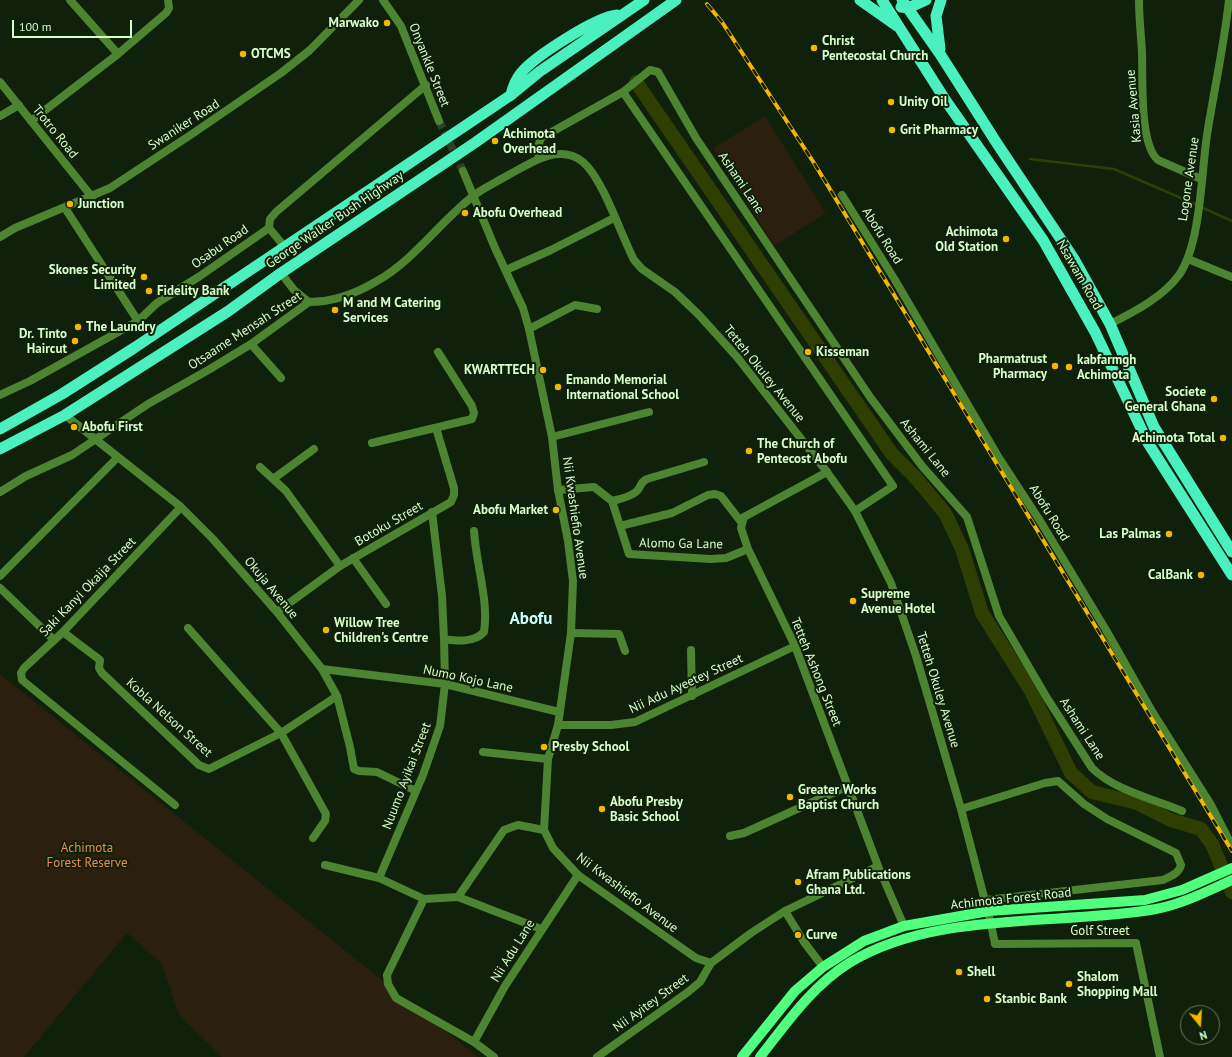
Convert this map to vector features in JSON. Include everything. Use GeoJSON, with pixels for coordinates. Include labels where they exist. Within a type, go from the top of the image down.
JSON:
{"type":"FeatureCollection","features":[{"type":"Feature","properties":{"kind":"highway","name":"George Walker Bush Highway"},"geometry":{"type":"LineString","coordinates":[[0,429],[62,394],[134,348],[511,94],[514,82],[523,71],[550,50],[601,20],[623,14],[644,0]]}},
{"type":"Feature","properties":{"kind":"highway","name":"George Walker Bush Highway"},"geometry":{"type":"LineString","coordinates":[[0,449],[65,415],[227,312],[281,273],[476,142],[676,0]]}},
{"type":"Feature","properties":{"kind":"highway"},"geometry":{"type":"LineString","coordinates":[[860,0],[902,30]]}},
{"type":"Feature","properties":{"kind":"highway"},"geometry":{"type":"LineString","coordinates":[[883,1],[905,4],[926,0]]}},
{"type":"Feature","properties":{"kind":"highway"},"geometry":{"type":"LineString","coordinates":[[940,54],[936,16],[941,0]]}},
{"type":"Feature","properties":{"kind":"highway","name":"Nsawam Road"},"geometry":{"type":"LineString","coordinates":[[883,1],[946,101],[1043,240],[1095,332],[1148,444],[1232,575]]}},
{"type":"Feature","properties":{"kind":"highway","name":"Nsawam Road"},"geometry":{"type":"LineString","coordinates":[[905,4],[940,54],[998,146],[1055,229],[1110,324],[1154,427],[1232,552]]}},
{"type":"Feature","properties":{"kind":"highway"},"geometry":{"type":"LineString","coordinates":[[1095,332],[1110,324]]}},
{"type":"Feature","properties":{"kind":"main road","name":"Achimota Forest Road"},"geometry":{"type":"LineString","coordinates":[[760,1057],[792,1016],[816,989],[848,963],[861,956],[904,940],[941,931],[991,924],[1157,909],[1206,886],[1232,868]]}},
{"type":"Feature","properties":{"kind":"main road","name":"Achimota Forest Road"},"geometry":{"type":"LineString","coordinates":[[742,1057],[795,991],[823,967],[864,941],[904,926],[988,911],[1145,900],[1232,880]]}},
{"type":"Feature","properties":{"kind":"street"},"geometry":{"type":"LineString","coordinates":[[70,0],[118,54]]}},
{"type":"Feature","properties":{"kind":"street"},"geometry":{"type":"LineString","coordinates":[[31,121],[118,54],[168,10],[168,0]]}},
{"type":"Feature","properties":{"kind":"street","name":"Swaniker Road"},"geometry":{"type":"LineString","coordinates":[[0,236],[15,228],[92,197],[110,188],[281,73],[310,50],[359,0]]}},
{"type":"Feature","properties":{"kind":"street","name":"Onyankle Street"},"geometry":{"type":"LineString","coordinates":[[383,0],[401,26],[426,85],[439,121]]}},
{"type":"Feature","properties":{"kind":"street","name":"Kasia Avenue"},"geometry":{"type":"LineString","coordinates":[[1139,0],[1144,108],[1150,150],[1153,156],[1158,160],[1201,179]]}},
{"type":"Feature","properties":{"kind":"street","name":"Logone Avenue"},"geometry":{"type":"LineString","coordinates":[[1110,324],[1144,305],[1164,290],[1178,276],[1188,259],[1230,5]]}},
{"type":"Feature","properties":{"kind":"street","name":"Ashami Lane"},"geometry":{"type":"LineString","coordinates":[[623,92],[650,70],[658,72],[696,138],[870,397],[922,466],[967,517],[999,616],[1047,698],[1092,768],[1100,776],[1113,783],[1182,811]]}},
{"type":"Feature","properties":{"kind":"street","name":"Trotro Road"},"geometry":{"type":"LineString","coordinates":[[0,82],[92,197]]}},
{"type":"Feature","properties":{"kind":"street","name":"Osabu Road"},"geometry":{"type":"LineString","coordinates":[[0,395],[30,381],[138,321],[157,302],[200,276],[269,228],[270,219],[276,212],[426,85]]}},
{"type":"Feature","properties":{"kind":"street"},"geometry":{"type":"LineString","coordinates":[[539,158],[537,148],[541,138],[623,92],[893,486],[855,511]]}},
{"type":"Feature","properties":{"kind":"street"},"geometry":{"type":"LineString","coordinates":[[0,116],[19,105]]}},
{"type":"Feature","properties":{"kind":"street","name":"Tetteh Okuley Avenue"},"geometry":{"type":"LineString","coordinates":[[472,196],[539,158],[556,154],[568,154],[583,162],[596,179],[634,260],[642,269],[675,292],[699,315],[737,357],[827,472],[855,511],[891,583],[916,656],[986,900],[995,944]]}},
{"type":"Feature","properties":{"kind":"street","name":"Nii Kwashiefio Avenue"},"geometry":{"type":"LineString","coordinates":[[463,171],[472,196],[523,308],[529,329],[552,437],[558,490],[568,541],[572,581],[571,633],[558,724],[548,759],[544,830],[553,848],[578,875],[696,958],[711,963]]}},
{"type":"Feature","properties":{"kind":"street","name":"Abofu Road"},"geometry":{"type":"LineString","coordinates":[[842,195],[895,280],[999,458],[1042,524],[1106,630],[1153,713],[1210,805],[1232,846]]}},
{"type":"Feature","properties":{"kind":"street","name":"Otsaame Mensah Street"},"geometry":{"type":"LineString","coordinates":[[0,492],[26,476],[72,455],[148,404],[251,344],[309,302],[322,302],[378,281],[393,271],[472,196]]}},
{"type":"Feature","properties":{"kind":"street"},"geometry":{"type":"LineString","coordinates":[[65,208],[138,321]]}},
{"type":"Feature","properties":{"kind":"street"},"geometry":{"type":"LineString","coordinates":[[506,270],[551,250],[614,218]]}},
{"type":"Feature","properties":{"kind":"street"},"geometry":{"type":"LineString","coordinates":[[269,228],[284,246]]}},
{"type":"Feature","properties":{"kind":"street"},"geometry":{"type":"LineString","coordinates":[[1188,259],[1232,277]]}},
{"type":"Feature","properties":{"kind":"street"},"geometry":{"type":"LineString","coordinates":[[281,273],[294,290],[309,302]]}},
{"type":"Feature","properties":{"kind":"street"},"geometry":{"type":"LineString","coordinates":[[529,329],[576,305],[597,309]]}},
{"type":"Feature","properties":{"kind":"street"},"geometry":{"type":"LineString","coordinates":[[251,344],[281,378]]}},
{"type":"Feature","properties":{"kind":"street"},"geometry":{"type":"LineString","coordinates":[[372,443],[472,419],[474,413],[472,406],[438,352]]}},
{"type":"Feature","properties":{"kind":"street"},"geometry":{"type":"LineString","coordinates":[[552,437],[649,412]]}},
{"type":"Feature","properties":{"kind":"street","name":"Okuja Avenue"},"geometry":{"type":"LineString","coordinates":[[65,415],[181,507],[212,538],[277,612],[322,669],[337,696],[354,769],[359,771],[377,772],[416,790]]}},
{"type":"Feature","properties":{"kind":"street","name":"Botoku Street"},"geometry":{"type":"LineString","coordinates":[[277,612],[340,566],[451,502],[454,495],[454,488],[436,428]]}},
{"type":"Feature","properties":{"kind":"street"},"geometry":{"type":"LineString","coordinates":[[273,479],[314,449]]}},
{"type":"Feature","properties":{"kind":"street"},"geometry":{"type":"LineString","coordinates":[[0,576],[118,456]]}},
{"type":"Feature","properties":{"kind":"street"},"geometry":{"type":"LineString","coordinates":[[558,490],[594,487],[612,501],[633,494],[638,490],[641,483],[647,479],[704,462]]}},
{"type":"Feature","properties":{"kind":"street"},"geometry":{"type":"LineString","coordinates":[[260,467],[286,491],[340,566]]}},
{"type":"Feature","properties":{"kind":"street"},"geometry":{"type":"LineString","coordinates":[[620,526],[672,513],[708,495],[715,494],[721,496],[742,523],[744,518],[827,472]]}},
{"type":"Feature","properties":{"kind":"street","name":"Alomo Ga Lane"},"geometry":{"type":"LineString","coordinates":[[612,501],[629,554],[711,559],[726,558],[748,549]]}},
{"type":"Feature","properties":{"kind":"street","name":"Saki Kanyi Okaija Street"},"geometry":{"type":"LineString","coordinates":[[175,805],[22,680],[21,673],[24,668],[63,632],[181,507]]}},
{"type":"Feature","properties":{"kind":"street","name":"Nuumo Ayikai Street"},"geometry":{"type":"LineString","coordinates":[[379,878],[416,790],[440,726],[445,684],[444,639],[442,596],[432,512]]}},
{"type":"Feature","properties":{"kind":"street","name":"Tetteh Ashong Street"},"geometry":{"type":"LineString","coordinates":[[742,523],[741,528],[748,549],[795,646],[878,866],[904,926]]}},
{"type":"Feature","properties":{"kind":"street"},"geometry":{"type":"LineString","coordinates":[[444,639],[459,641],[481,636],[484,632],[482,591],[475,552],[474,531]]}},
{"type":"Feature","properties":{"kind":"street"},"geometry":{"type":"LineString","coordinates":[[353,558],[386,604]]}},
{"type":"Feature","properties":{"kind":"street"},"geometry":{"type":"LineString","coordinates":[[0,588],[54,640]]}},
{"type":"Feature","properties":{"kind":"street"},"geometry":{"type":"LineString","coordinates":[[188,628],[281,733],[326,814],[325,821],[313,838]]}},
{"type":"Feature","properties":{"kind":"street","name":"Kobla Nelson Street"},"geometry":{"type":"LineString","coordinates":[[63,632],[100,660],[99,668],[102,673],[204,767],[214,768],[224,760],[281,733],[337,696]]}},
{"type":"Feature","properties":{"kind":"street"},"geometry":{"type":"LineString","coordinates":[[571,633],[619,634],[625,651]]}},
{"type":"Feature","properties":{"kind":"street","name":"Nii Adu Ayeetey Street"},"geometry":{"type":"LineString","coordinates":[[558,724],[611,725],[635,722],[795,646]]}},
{"type":"Feature","properties":{"kind":"street"},"geometry":{"type":"LineString","coordinates":[[691,650],[692,696]]}},
{"type":"Feature","properties":{"kind":"street","name":"Numo Kojo Lane"},"geometry":{"type":"LineString","coordinates":[[322,669],[445,684],[559,712]]}},
{"type":"Feature","properties":{"kind":"street"},"geometry":{"type":"LineString","coordinates":[[483,752],[548,759]]}},
{"type":"Feature","properties":{"kind":"street"},"geometry":{"type":"LineString","coordinates":[[961,809],[1054,780],[1062,783],[1084,804],[1107,819],[1176,853],[1181,865],[1180,870],[1163,880],[986,900]]}},
{"type":"Feature","properties":{"kind":"street"},"geometry":{"type":"LineString","coordinates":[[730,836],[744,833],[848,786]]}},
{"type":"Feature","properties":{"kind":"street"},"geometry":{"type":"LineString","coordinates":[[458,897],[504,830],[518,825],[544,830]]}},
{"type":"Feature","properties":{"kind":"street"},"geometry":{"type":"LineString","coordinates":[[325,865],[379,878],[424,899],[458,897],[541,929]]}},
{"type":"Feature","properties":{"kind":"street","name":"Nii Ayitey Street"},"geometry":{"type":"LineString","coordinates":[[597,1057],[688,992],[700,982],[711,963],[750,933],[785,911],[878,866]]}},
{"type":"Feature","properties":{"kind":"street","name":"Nii Adu Lane"},"geometry":{"type":"LineString","coordinates":[[474,1042],[505,986],[541,929],[578,875]]}},
{"type":"Feature","properties":{"kind":"street"},"geometry":{"type":"LineString","coordinates":[[424,899],[387,975],[386,980],[392,992],[400,1001],[474,1042],[494,1057]]}},
{"type":"Feature","properties":{"kind":"street"},"geometry":{"type":"LineString","coordinates":[[785,911],[804,942],[823,967]]}},
{"type":"Feature","properties":{"kind":"street","name":"Golf Street"},"geometry":{"type":"LineString","coordinates":[[995,944],[1136,943],[1160,1057]]}},
{"type":"Feature","properties":{"kind":"green space"},"geometry":{"type":"Polygon","coordinates":[[[765,116],[826,213],[774,246],[713,148],[765,116]]]}},
{"type":"Feature","properties":{"kind":"green space","name":"Achimota Forest Reserve"},"geometry":{"type":"Polygon","coordinates":[[[0,674],[478,1057],[222,1057],[179,1015],[162,964],[127,933],[24,1057],[0,1057],[0,674]]]}},
{"type":"Feature","properties":{"kind":"waterway"},"geometry":{"type":"LineString","coordinates":[[636,82],[892,454],[915,477],[945,513],[962,549],[982,613],[1031,691],[1071,773],[1092,792],[1137,803],[1171,820],[1201,829],[1212,844],[1232,892]]}},
{"type":"Feature","properties":{"kind":"waterway"},"geometry":{"type":"LineString","coordinates":[[1030,159],[1114,169],[1197,205]]}},
{"type":"Feature","properties":{"kind":"waterway"},"geometry":{"type":"LineString","coordinates":[[1201,207],[1232,221]]}},
{"type":"Feature","properties":{"kind":"tunnel"},"geometry":{"type":"LineString","coordinates":[[439,121],[463,171]]}},
{"type":"Feature","properties":{"kind":"railway"},"geometry":{"type":"LineString","coordinates":[[707,4],[722,22],[814,163],[1232,851]]}},
{"type":"Feature","properties":{"kind":"place","name":"Marwako"},"geometry":{"type":"Point","coordinates":[387,23]}},
{"type":"Feature","properties":{"kind":"place","name":"Christ Pentecostal Church"},"geometry":{"type":"Point","coordinates":[814,48]}},
{"type":"Feature","properties":{"kind":"place","name":"OTCMS"},"geometry":{"type":"Point","coordinates":[243,54]}},
{"type":"Feature","properties":{"kind":"place","name":"Unity Oil"},"geometry":{"type":"Point","coordinates":[891,102]}},
{"type":"Feature","properties":{"kind":"place","name":"Grit Pharmacy"},"geometry":{"type":"Point","coordinates":[892,130]}},
{"type":"Feature","properties":{"kind":"place","name":"Achimota Overhead"},"geometry":{"type":"Point","coordinates":[495,141]}},
{"type":"Feature","properties":{"kind":"place","name":"Junction"},"geometry":{"type":"Point","coordinates":[70,204]}},
{"type":"Feature","properties":{"kind":"place","name":"Abofu Overhead"},"geometry":{"type":"Point","coordinates":[465,213]}},
{"type":"Feature","properties":{"kind":"place","name":"Achimota Old Station"},"geometry":{"type":"Point","coordinates":[1006,239]}},
{"type":"Feature","properties":{"kind":"place","name":"Skones Security Limited"},"geometry":{"type":"Point","coordinates":[144,277]}},
{"type":"Feature","properties":{"kind":"place","name":"Fidelity Bank"},"geometry":{"type":"Point","coordinates":[149,291]}},
{"type":"Feature","properties":{"kind":"place","name":"M and M Catering Services"},"geometry":{"type":"Point","coordinates":[335,310]}},
{"type":"Feature","properties":{"kind":"place","name":"The Laundry"},"geometry":{"type":"Point","coordinates":[78,327]}},
{"type":"Feature","properties":{"kind":"place","name":"Dr. Tinto Haircut"},"geometry":{"type":"Point","coordinates":[75,341]}},
{"type":"Feature","properties":{"kind":"place","name":"Kisseman"},"geometry":{"type":"Point","coordinates":[808,352]}},
{"type":"Feature","properties":{"kind":"place","name":"Pharmatrust Pharmacy"},"geometry":{"type":"Point","coordinates":[1055,366]}},
{"type":"Feature","properties":{"kind":"place","name":"kabfarmgh Achimota"},"geometry":{"type":"Point","coordinates":[1069,367]}},
{"type":"Feature","properties":{"kind":"place","name":"KWARTTECH"},"geometry":{"type":"Point","coordinates":[543,370]}},
{"type":"Feature","properties":{"kind":"place","name":"Emando Memorial International School"},"geometry":{"type":"Point","coordinates":[558,387]}},
{"type":"Feature","properties":{"kind":"place","name":"Societe General Ghana"},"geometry":{"type":"Point","coordinates":[1214,399]}},
{"type":"Feature","properties":{"kind":"place","name":"Abofu First"},"geometry":{"type":"Point","coordinates":[74,427]}},
{"type":"Feature","properties":{"kind":"place","name":"Achimota Total"},"geometry":{"type":"Point","coordinates":[1223,438]}},
{"type":"Feature","properties":{"kind":"place","name":"The Church of Pentecost Abofu"},"geometry":{"type":"Point","coordinates":[749,451]}},
{"type":"Feature","properties":{"kind":"place","name":"Abofu Market"},"geometry":{"type":"Point","coordinates":[556,510]}},
{"type":"Feature","properties":{"kind":"place","name":"Las Palmas"},"geometry":{"type":"Point","coordinates":[1169,534]}},
{"type":"Feature","properties":{"kind":"place","name":"CalBank"},"geometry":{"type":"Point","coordinates":[1201,575]}},
{"type":"Feature","properties":{"kind":"place","name":"Supreme Avenue Hotel"},"geometry":{"type":"Point","coordinates":[853,601]}},
{"type":"Feature","properties":{"kind":"place","name":"Willow Tree Children's Centre"},"geometry":{"type":"Point","coordinates":[326,630]}},
{"type":"Feature","properties":{"kind":"place","name":"Presby School"},"geometry":{"type":"Point","coordinates":[544,747]}},
{"type":"Feature","properties":{"kind":"place","name":"Greater Works Baptist Church"},"geometry":{"type":"Point","coordinates":[790,797]}},
{"type":"Feature","properties":{"kind":"place","name":"Abofu Presby Basic School"},"geometry":{"type":"Point","coordinates":[602,809]}},
{"type":"Feature","properties":{"kind":"place","name":"Afram Publications Ghana Ltd."},"geometry":{"type":"Point","coordinates":[798,882]}},
{"type":"Feature","properties":{"kind":"place","name":"Curve"},"geometry":{"type":"Point","coordinates":[798,935]}},
{"type":"Feature","properties":{"kind":"place","name":"Shell"},"geometry":{"type":"Point","coordinates":[959,972]}},
{"type":"Feature","properties":{"kind":"place","name":"Shalom Shopping Mall"},"geometry":{"type":"Point","coordinates":[1069,984]}},
{"type":"Feature","properties":{"kind":"place","name":"Stanbic Bank"},"geometry":{"type":"Point","coordinates":[987,999]}},
{"type":"Feature","properties":{"kind":"district","name":"Abofu"},"geometry":{"type":"Point","coordinates":[531,619]}}]}
